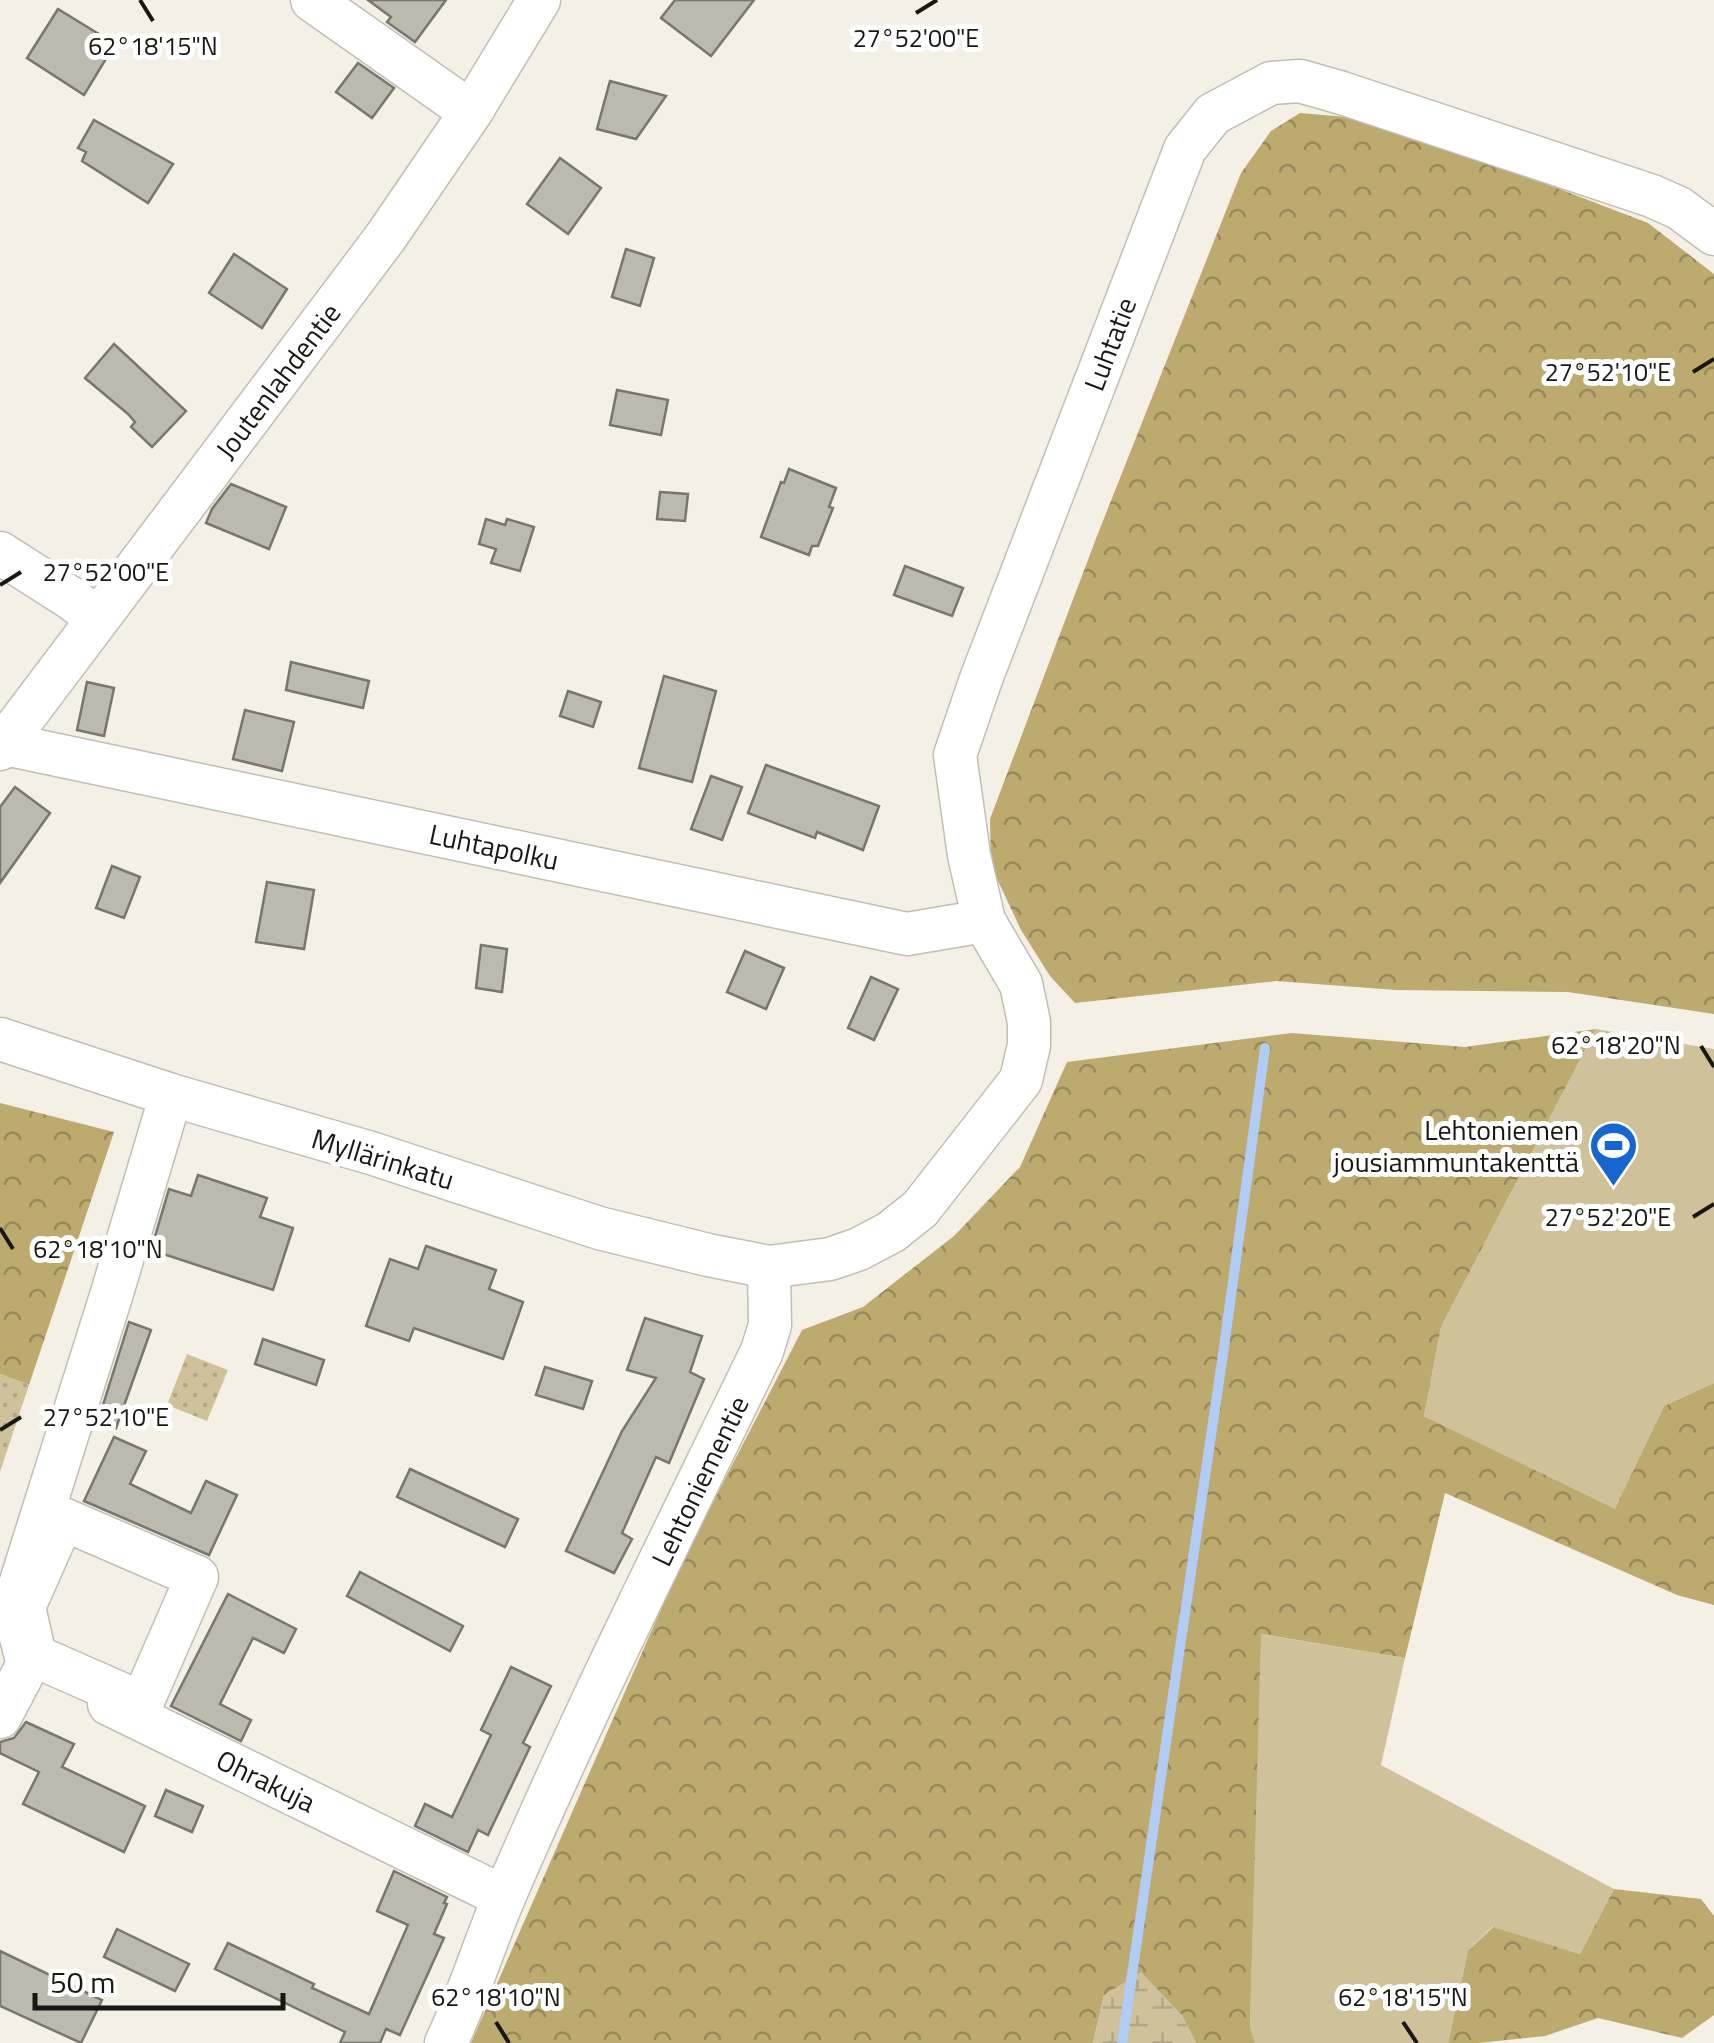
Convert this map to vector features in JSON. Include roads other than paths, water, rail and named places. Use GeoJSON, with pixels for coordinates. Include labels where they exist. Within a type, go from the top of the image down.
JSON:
{"type":"FeatureCollection","features":[{"type":"Feature","properties":{"kind":"street"},"geometry":{"type":"LineString","coordinates":[[312,0],[471,112]]}},
{"type":"Feature","properties":{"kind":"street","name":"Joutenlahdentie"},"geometry":{"type":"LineString","coordinates":[[2,747],[385,238],[471,112],[539,0]]}},
{"type":"Feature","properties":{"kind":"street","name":"Luhtatie"},"geometry":{"type":"LineString","coordinates":[[769,1267],[830,1259],[891,1232],[920,1208],[1021,1080],[1030,1022],[1021,984],[984,921],[969,854],[956,755],[981,679],[1185,149],[1213,114],[1271,82],[1300,81],[1652,196],[1679,208],[1714,234]]}},
{"type":"Feature","properties":{"kind":"street"},"geometry":{"type":"LineString","coordinates":[[0,553],[97,618]]}},
{"type":"Feature","properties":{"kind":"street","name":"Luhtapolku"},"geometry":{"type":"LineString","coordinates":[[2,747],[908,934],[984,921]]}},
{"type":"Feature","properties":{"kind":"street","name":"Myllärinkatu"},"geometry":{"type":"LineString","coordinates":[[0,1039],[599,1228],[769,1267]]}},
{"type":"Feature","properties":{"kind":"street"},"geometry":{"type":"LineString","coordinates":[[0,1717],[28,1664],[14,1607],[170,1095]]}},
{"type":"Feature","properties":{"kind":"street","name":"Lehtoniementie"},"geometry":{"type":"LineString","coordinates":[[446,2043],[466,2001],[504,1897],[762,1351],[770,1325],[769,1267]]}},
{"type":"Feature","properties":{"kind":"street"},"geometry":{"type":"LineString","coordinates":[[63,1519],[197,1578],[142,1703],[35,1656],[24,1606],[63,1519]]}},
{"type":"Feature","properties":{"kind":"street","name":"Ohrakuja"},"geometry":{"type":"LineString","coordinates":[[28,1664],[504,1897]]}},
{"type":"Feature","properties":{"kind":"waterway"},"geometry":{"type":"LineString","coordinates":[[1122,2043],[1265,1048]]}},
{"type":"Feature","properties":{"kind":"place","name":"Lehtoniemen jousiammuntakenttä"},"geometry":{"type":"Point","coordinates":[1614,1188]}}]}
